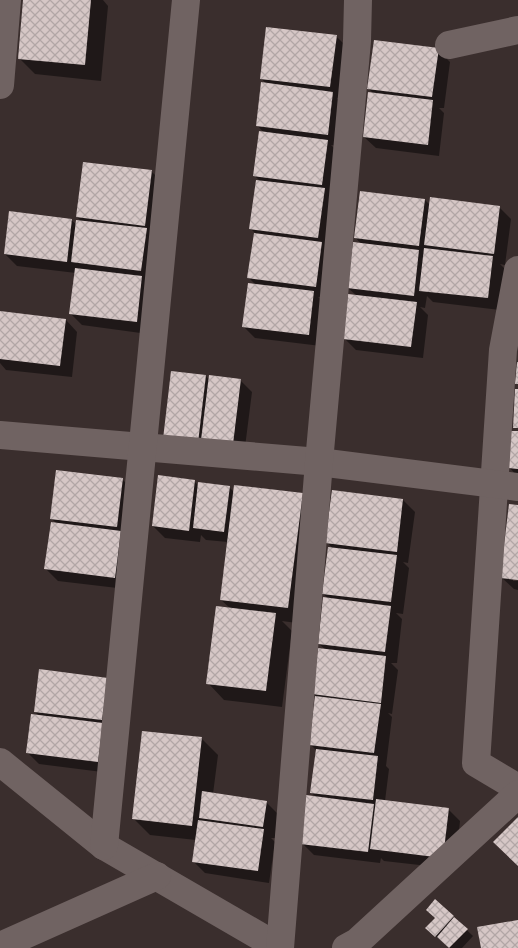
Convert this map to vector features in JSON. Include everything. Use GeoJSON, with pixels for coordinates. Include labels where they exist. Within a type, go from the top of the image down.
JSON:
{"type":"FeatureCollection","features":[{"type":"Feature","properties":{"kind":"street"},"geometry":{"type":"LineString","coordinates":[[0,85],[7,0]]}},
{"type":"Feature","properties":{"kind":"street"},"geometry":{"type":"LineString","coordinates":[[104,846],[186,0]]}},
{"type":"Feature","properties":{"kind":"street"},"geometry":{"type":"LineString","coordinates":[[0,762],[104,846],[280,948],[319,462],[357,40],[358,0]]}},
{"type":"Feature","properties":{"kind":"street"},"geometry":{"type":"LineString","coordinates":[[449,45],[518,30]]}},
{"type":"Feature","properties":{"kind":"street"},"geometry":{"type":"LineString","coordinates":[[518,270],[503,350],[505,486],[476,763],[518,788]]}},
{"type":"Feature","properties":{"kind":"street"},"geometry":{"type":"LineString","coordinates":[[0,435],[319,462],[505,486]]}},
{"type":"Feature","properties":{"kind":"street"},"geometry":{"type":"LineString","coordinates":[[346,948],[357,942],[518,794]]}},
{"type":"Feature","properties":{"kind":"street"},"geometry":{"type":"LineString","coordinates":[[0,946],[157,876]]}},
{"type":"Feature","properties":{"kind":"building"},"geometry":{"type":"Polygon","coordinates":[[[23,0],[91,0],[85,65],[18,59],[23,0]]]}},
{"type":"Feature","properties":{"kind":"building"},"geometry":{"type":"Polygon","coordinates":[[[266,27],[337,35],[330,87],[260,79],[266,27]]]}},
{"type":"Feature","properties":{"kind":"building"},"geometry":{"type":"Polygon","coordinates":[[[374,40],[439,48],[432,97],[367,89],[374,40]]]}},
{"type":"Feature","properties":{"kind":"building"},"geometry":{"type":"Polygon","coordinates":[[[261,82],[333,92],[328,135],[256,126],[261,82]]]}},
{"type":"Feature","properties":{"kind":"building"},"geometry":{"type":"Polygon","coordinates":[[[368,92],[433,100],[428,145],[363,137],[368,92]]]}},
{"type":"Feature","properties":{"kind":"building"},"geometry":{"type":"Polygon","coordinates":[[[259,131],[328,140],[322,185],[253,176],[259,131]]]}},
{"type":"Feature","properties":{"kind":"building"},"geometry":{"type":"Polygon","coordinates":[[[83,162],[152,170],[145,226],[76,217],[83,162]]]}},
{"type":"Feature","properties":{"kind":"building"},"geometry":{"type":"Polygon","coordinates":[[[256,180],[325,188],[318,238],[249,229],[256,180]]]}},
{"type":"Feature","properties":{"kind":"building"},"geometry":{"type":"Polygon","coordinates":[[[360,191],[425,199],[419,246],[354,238],[360,191]]]}},
{"type":"Feature","properties":{"kind":"building"},"geometry":{"type":"Polygon","coordinates":[[[430,197],[500,206],[494,254],[424,245],[430,197]]]}},
{"type":"Feature","properties":{"kind":"building"},"geometry":{"type":"Polygon","coordinates":[[[9,211],[72,219],[67,262],[4,254],[9,211]]]}},
{"type":"Feature","properties":{"kind":"building"},"geometry":{"type":"Polygon","coordinates":[[[76,220],[147,228],[141,271],[71,262],[76,220]]]}},
{"type":"Feature","properties":{"kind":"building"},"geometry":{"type":"Polygon","coordinates":[[[254,233],[322,242],[316,287],[247,278],[254,233]]]}},
{"type":"Feature","properties":{"kind":"building"},"geometry":{"type":"Polygon","coordinates":[[[353,242],[419,250],[414,296],[347,288],[353,242]]]}},
{"type":"Feature","properties":{"kind":"building"},"geometry":{"type":"Polygon","coordinates":[[[424,248],[493,256],[488,298],[419,291],[424,248]]]}},
{"type":"Feature","properties":{"kind":"building"},"geometry":{"type":"Polygon","coordinates":[[[75,268],[142,276],[137,322],[69,314],[75,268]]]}},
{"type":"Feature","properties":{"kind":"building"},"geometry":{"type":"Polygon","coordinates":[[[248,283],[314,291],[309,335],[242,327],[248,283]]]}},
{"type":"Feature","properties":{"kind":"building"},"geometry":{"type":"Polygon","coordinates":[[[348,294],[417,302],[411,347],[343,339],[348,294]]]}},
{"type":"Feature","properties":{"kind":"building"},"geometry":{"type":"Polygon","coordinates":[[[0,311],[66,319],[60,366],[0,359],[0,311]]]}},
{"type":"Feature","properties":{"kind":"building"},"geometry":{"type":"Polygon","coordinates":[[[517,362],[518,384],[515,384],[517,362]]]}},
{"type":"Feature","properties":{"kind":"building"},"geometry":{"type":"Polygon","coordinates":[[[171,371],[206,375],[198,443],[163,439],[171,371]]]}},
{"type":"Feature","properties":{"kind":"building"},"geometry":{"type":"Polygon","coordinates":[[[209,375],[241,379],[233,444],[201,440],[209,375]]]}},
{"type":"Feature","properties":{"kind":"building"},"geometry":{"type":"Polygon","coordinates":[[[515,389],[518,389],[518,428],[513,428],[515,389]]]}},
{"type":"Feature","properties":{"kind":"building"},"geometry":{"type":"Polygon","coordinates":[[[510,431],[518,431],[518,469],[507,468],[510,431]]]}},
{"type":"Feature","properties":{"kind":"building"},"geometry":{"type":"Polygon","coordinates":[[[56,470],[123,478],[117,527],[50,519],[56,470]]]}},
{"type":"Feature","properties":{"kind":"building"},"geometry":{"type":"Polygon","coordinates":[[[158,475],[195,480],[189,531],[152,526],[158,475]]]}},
{"type":"Feature","properties":{"kind":"building"},"geometry":{"type":"Polygon","coordinates":[[[198,482],[230,486],[224,532],[193,528],[198,482]]]}},
{"type":"Feature","properties":{"kind":"building"},"geometry":{"type":"Polygon","coordinates":[[[234,485],[303,493],[288,608],[220,600],[234,485]]]}},
{"type":"Feature","properties":{"kind":"building"},"geometry":{"type":"Polygon","coordinates":[[[332,490],[403,499],[397,552],[325,543],[332,490]]]}},
{"type":"Feature","properties":{"kind":"building"},"geometry":{"type":"Polygon","coordinates":[[[509,504],[518,505],[518,580],[500,578],[509,504]]]}},
{"type":"Feature","properties":{"kind":"building"},"geometry":{"type":"Polygon","coordinates":[[[51,522],[121,531],[115,578],[44,569],[51,522]]]}},
{"type":"Feature","properties":{"kind":"building"},"geometry":{"type":"Polygon","coordinates":[[[328,547],[397,555],[391,602],[322,594],[328,547]]]}},
{"type":"Feature","properties":{"kind":"building"},"geometry":{"type":"Polygon","coordinates":[[[323,597],[391,606],[385,652],[318,644],[323,597]]]}},
{"type":"Feature","properties":{"kind":"building"},"geometry":{"type":"Polygon","coordinates":[[[216,606],[276,613],[266,691],[206,684],[216,606]]]}},
{"type":"Feature","properties":{"kind":"building"},"geometry":{"type":"Polygon","coordinates":[[[318,648],[386,656],[381,703],[312,694],[318,648]]]}},
{"type":"Feature","properties":{"kind":"building"},"geometry":{"type":"Polygon","coordinates":[[[39,669],[108,678],[102,720],[34,712],[39,669]]]}},
{"type":"Feature","properties":{"kind":"building"},"geometry":{"type":"Polygon","coordinates":[[[315,696],[381,704],[374,753],[309,745],[315,696]]]}},
{"type":"Feature","properties":{"kind":"building"},"geometry":{"type":"Polygon","coordinates":[[[31,714],[103,723],[98,762],[26,753],[31,714]]]}},
{"type":"Feature","properties":{"kind":"building"},"geometry":{"type":"Polygon","coordinates":[[[142,731],[202,737],[192,826],[132,819],[142,731]]]}},
{"type":"Feature","properties":{"kind":"building"},"geometry":{"type":"Polygon","coordinates":[[[316,749],[378,756],[373,800],[310,793],[316,749]]]}},
{"type":"Feature","properties":{"kind":"building"},"geometry":{"type":"Polygon","coordinates":[[[202,791],[267,801],[263,827],[199,818],[202,791]]]}},
{"type":"Feature","properties":{"kind":"building"},"geometry":{"type":"Polygon","coordinates":[[[306,795],[374,804],[368,852],[300,844],[306,795]]]}},
{"type":"Feature","properties":{"kind":"building"},"geometry":{"type":"Polygon","coordinates":[[[376,799],[449,808],[443,858],[370,849],[376,799]]]}},
{"type":"Feature","properties":{"kind":"building"},"geometry":{"type":"Polygon","coordinates":[[[518,817],[518,866],[493,842],[518,817]]]}},
{"type":"Feature","properties":{"kind":"building"},"geometry":{"type":"Polygon","coordinates":[[[198,820],[264,829],[258,871],[192,862],[198,820]]]}},
{"type":"Feature","properties":{"kind":"building"},"geometry":{"type":"Polygon","coordinates":[[[435,899],[454,916],[435,937],[425,928],[435,918],[426,910],[435,899]]]}},
{"type":"Feature","properties":{"kind":"building"},"geometry":{"type":"Polygon","coordinates":[[[454,917],[468,929],[449,948],[437,937],[454,917]]]}},
{"type":"Feature","properties":{"kind":"building"},"geometry":{"type":"Polygon","coordinates":[[[518,920],[518,948],[481,948],[477,927],[518,920]]]}}]}
